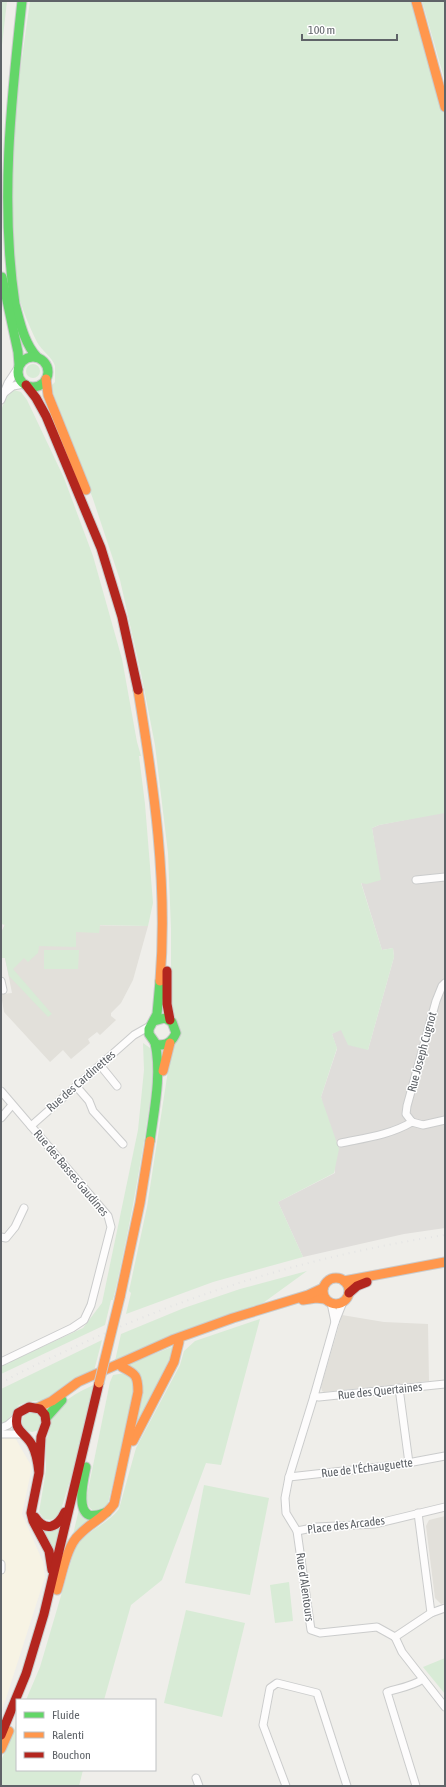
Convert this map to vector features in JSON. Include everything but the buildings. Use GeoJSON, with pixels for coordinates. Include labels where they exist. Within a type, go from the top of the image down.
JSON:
{"type":"FeatureCollection","features":[{"type":"Feature","properties":{"kind":"main road"},"geometry":{"type":"LineString","coordinates":[[1,144],[17,1]]}},
{"type":"Feature","properties":{"kind":"main road"},"geometry":{"type":"LineString","coordinates":[[22,1],[3,163],[1,216],[5,259],[13,299],[25,335],[32,351],[44,362],[47,367],[46,379],[48,395],[90,503],[112,572],[127,627],[145,713],[162,833],[166,918],[167,1004],[170,1020],[175,1027],[176,1033],[170,1043],[162,1072],[148,1185],[123,1297],[78,1472],[48,1610]]}},
{"type":"Feature","properties":{"kind":"main road"},"geometry":{"type":"LineString","coordinates":[[416,1],[445,106]]}},
{"type":"Feature","properties":{"kind":"main road"},"geometry":{"type":"LineString","coordinates":[[1,271],[18,352],[19,378],[34,393],[75,482],[91,521],[115,596],[136,686],[153,791],[161,882],[162,951],[158,1011],[149,1031],[158,1062],[148,1157],[123,1297]]}},
{"type":"Feature","properties":{"kind":"main road"},"geometry":{"type":"LineString","coordinates":[[18,366],[27,358],[37,357]]}},
{"type":"Feature","properties":{"kind":"main road"},"geometry":{"type":"LineString","coordinates":[[25,385],[32,387],[38,386],[46,379]]}},
{"type":"Feature","properties":{"kind":"main road"},"geometry":{"type":"LineString","coordinates":[[152,1024],[162,1018],[170,1020]]}},
{"type":"Feature","properties":{"kind":"main road"},"geometry":{"type":"LineString","coordinates":[[153,1041],[163,1045],[170,1043]]}},
{"type":"Feature","properties":{"kind":"main road"},"geometry":{"type":"LineString","coordinates":[[344,1281],[445,1262]]}},
{"type":"Feature","properties":{"kind":"main road"},"geometry":{"type":"LineString","coordinates":[[46,1418],[53,1408],[73,1391],[122,1367],[179,1342],[224,1325],[297,1302],[312,1299],[337,1304],[343,1302],[355,1287],[368,1281],[445,1266]]}},
{"type":"Feature","properties":{"kind":"main road"},"geometry":{"type":"LineString","coordinates":[[328,1301],[323,1295],[323,1288],[326,1282],[332,1279],[338,1278],[344,1281],[349,1293]]}},
{"type":"Feature","properties":{"kind":"main road"},"geometry":{"type":"LineString","coordinates":[[37,1408],[52,1401],[78,1382],[172,1340],[240,1316],[307,1295],[323,1288]]}},
{"type":"Feature","properties":{"kind":"main road"},"geometry":{"type":"LineString","coordinates":[[126,1456],[174,1362],[179,1342]]}},
{"type":"Feature","properties":{"kind":"main road"},"geometry":{"type":"LineString","coordinates":[[1,1735],[26,1674],[72,1543],[79,1534],[106,1516],[114,1504],[126,1456],[139,1386],[134,1373],[122,1367]]}},
{"type":"Feature","properties":{"kind":"main road"},"geometry":{"type":"LineString","coordinates":[[102,1382],[81,1495],[82,1506],[87,1514],[94,1516],[110,1510]]}},
{"type":"Feature","properties":{"kind":"main road"},"geometry":{"type":"LineString","coordinates":[[39,1473],[34,1450],[16,1426],[16,1418],[24,1408],[31,1406],[43,1412],[46,1418],[46,1425],[43,1432],[39,1473],[31,1513],[49,1551],[52,1565],[48,1610]]}},
{"type":"Feature","properties":{"kind":"main road"},"geometry":{"type":"LineString","coordinates":[[23,1435],[35,1436],[43,1432]]}},
{"type":"Feature","properties":{"kind":"main road"},"geometry":{"type":"LineString","coordinates":[[22,1699],[38,1652],[88,1454]]}},
{"type":"Feature","properties":{"kind":"main road"},"geometry":{"type":"LineString","coordinates":[[32,1507],[36,1518],[42,1524],[49,1527],[60,1523],[78,1472]]}},
{"type":"Feature","properties":{"kind":"main road"},"geometry":{"type":"LineString","coordinates":[[1,1749],[16,1714]]}},
{"type":"Feature","properties":{"kind":"street"},"geometry":{"type":"LineString","coordinates":[[2,396],[18,366]]}},
{"type":"Feature","properties":{"kind":"street"},"geometry":{"type":"LineString","coordinates":[[2,396],[13,386],[25,385]]}},
{"type":"Feature","properties":{"kind":"street"},"geometry":{"type":"LineString","coordinates":[[416,880],[445,877]]}},
{"type":"Feature","properties":{"kind":"street"},"geometry":{"type":"LineString","coordinates":[[1,981],[3,990]]}},
{"type":"Feature","properties":{"kind":"street","name":"Rue Joseph Cugnot"},"geometry":{"type":"LineString","coordinates":[[412,1122],[406,1114],[407,1106],[436,1001],[442,986],[445,983]]}},
{"type":"Feature","properties":{"kind":"street","name":"Rue des Cardinettes"},"geometry":{"type":"LineString","coordinates":[[31,1126],[132,1038],[152,1024]]}},
{"type":"Feature","properties":{"kind":"street"},"geometry":{"type":"LineString","coordinates":[[132,1038],[144,1037],[153,1041]]}},
{"type":"Feature","properties":{"kind":"street"},"geometry":{"type":"LineString","coordinates":[[100,1065],[117,1086]]}},
{"type":"Feature","properties":{"kind":"street"},"geometry":{"type":"LineString","coordinates":[[76,1086],[89,1101],[93,1111],[123,1144]]}},
{"type":"Feature","properties":{"kind":"street","name":"Rue des Basses Gaudines"},"geometry":{"type":"LineString","coordinates":[[1,1092],[108,1216],[111,1233],[91,1305],[84,1320],[72,1328],[1,1362]]}},
{"type":"Feature","properties":{"kind":"street"},"geometry":{"type":"LineString","coordinates":[[1,1118],[12,1105]]}},
{"type":"Feature","properties":{"kind":"street"},"geometry":{"type":"LineString","coordinates":[[341,1143],[379,1135],[401,1128],[412,1122],[423,1125],[445,1120]]}},
{"type":"Feature","properties":{"kind":"street"},"geometry":{"type":"LineString","coordinates":[[1,1237],[6,1238],[15,1227],[24,1208]]}},
{"type":"Feature","properties":{"kind":"street","name":"Rue d'Alentours"},"geometry":{"type":"LineString","coordinates":[[328,1301],[335,1322]]}},
{"type":"Feature","properties":{"kind":"street","name":"Rue d'Alentours"},"geometry":{"type":"LineString","coordinates":[[343,1302],[335,1322],[289,1478],[285,1498],[286,1513],[297,1531],[311,1630],[320,1633],[377,1627],[395,1637]]}},
{"type":"Feature","properties":{"kind":"street","name":"Rue des Quertaines"},"geometry":{"type":"LineString","coordinates":[[314,1396],[319,1397],[445,1384]]}},
{"type":"Feature","properties":{"kind":"street"},"geometry":{"type":"LineString","coordinates":[[399,1388],[409,1463]]}},
{"type":"Feature","properties":{"kind":"street"},"geometry":{"type":"LineString","coordinates":[[1,1428],[8,1425],[16,1418]]}},
{"type":"Feature","properties":{"kind":"street"},"geometry":{"type":"LineString","coordinates":[[1,1434],[23,1435]]}},
{"type":"Feature","properties":{"kind":"street","name":"Rue de l'Échauguette"},"geometry":{"type":"LineString","coordinates":[[289,1478],[409,1463],[445,1456]]}},
{"type":"Feature","properties":{"kind":"street","name":"Place des Arcades"},"geometry":{"type":"LineString","coordinates":[[297,1531],[317,1527],[375,1524],[445,1507]]}},
{"type":"Feature","properties":{"kind":"street"},"geometry":{"type":"LineString","coordinates":[[418,1513],[431,1613]]}},
{"type":"Feature","properties":{"kind":"street"},"geometry":{"type":"LineString","coordinates":[[1,1564],[1,1570]]}},
{"type":"Feature","properties":{"kind":"street"},"geometry":{"type":"LineString","coordinates":[[445,1608],[431,1613],[395,1637],[402,1652],[445,1707]]}},
{"type":"Feature","properties":{"kind":"street"},"geometry":{"type":"LineString","coordinates":[[416,1786],[387,1692],[406,1685],[415,1685],[423,1679]]}},
{"type":"Feature","properties":{"kind":"street"},"geometry":{"type":"LineString","coordinates":[[286,1786],[263,1725],[270,1688],[277,1683],[317,1693],[347,1786]]}},
{"type":"Feature","properties":{"kind":"street"},"geometry":{"type":"LineString","coordinates":[[196,1778],[199,1786]]}},
{"type":"Feature","properties":{"kind":"shaded area"},"geometry":{"type":"Polygon","coordinates":[[[445,812],[445,1228],[404,1234],[303,1257],[278,1202],[335,1173],[321,1097],[337,1049],[332,1034],[341,1029],[368,1050],[394,957],[393,948],[382,950],[361,882],[380,880],[372,828],[379,825],[445,812]]]}},
{"type":"Feature","properties":{"kind":"shaded area"},"geometry":{"type":"Polygon","coordinates":[[[5,924],[148,926],[133,980],[121,1003],[111,1013],[111,1016],[116,1020],[100,1035],[97,1032],[88,1039],[90,1043],[71,1059],[63,1050],[50,1062],[4,1012],[1,994],[12,993],[5,958],[1,958],[1,933],[5,924]]]}},
{"type":"Feature","properties":{"kind":"shaded area"},"geometry":{"type":"Polygon","coordinates":[[[342,1315],[384,1322],[428,1324],[429,1381],[322,1391],[321,1387],[342,1315]]]}},
{"type":"Feature","properties":{"kind":"shaded area"},"geometry":{"type":"Polygon","coordinates":[[[6,1422],[32,1467],[22,1514],[43,1562],[45,1577],[1,1714],[1,1424],[6,1422]]]}},
{"type":"Feature","properties":{"kind":"shaded area"},"geometry":{"type":"Polygon","coordinates":[[[445,1516],[445,1603],[441,1604],[435,1598],[426,1526],[429,1520],[445,1516]]]}},
{"type":"Feature","properties":{"kind":"green space"},"geometry":{"type":"Polygon","coordinates":[[[1,1],[7,1],[1,54],[1,1]]]}},
{"type":"Feature","properties":{"kind":"green space"},"geometry":{"type":"Polygon","coordinates":[[[30,1],[416,1],[445,107],[445,813],[379,825],[372,828],[381,880],[367,884],[361,883],[382,950],[393,948],[394,957],[368,1050],[348,1045],[341,1030],[332,1034],[337,1048],[321,1097],[339,1149],[334,1173],[278,1202],[303,1257],[213,1282],[126,1314],[131,1293],[129,1291],[147,1207],[171,1051],[178,1037],[179,1026],[171,1010],[171,929],[168,853],[155,745],[120,580],[93,499],[53,393],[52,385],[55,382],[54,363],[39,345],[33,334],[21,303],[14,279],[10,245],[9,211],[12,140],[30,1]]]}},
{"type":"Feature","properties":{"kind":"green space"},"geometry":{"type":"Polygon","coordinates":[[[422,1],[445,1],[445,81],[422,1]]]}},
{"type":"Feature","properties":{"kind":"green space"},"geometry":{"type":"Polygon","coordinates":[[[30,364],[36,364],[40,368],[40,374],[36,378],[30,378],[26,374],[26,368],[30,364]]]}},
{"type":"Feature","properties":{"kind":"green space"},"geometry":{"type":"Polygon","coordinates":[[[14,390],[21,392],[27,400],[64,478],[93,556],[122,659],[137,742],[141,756],[139,756],[145,804],[153,903],[148,926],[100,925],[99,933],[76,932],[76,947],[39,946],[38,953],[28,962],[24,958],[13,969],[52,1014],[48,1017],[9,976],[5,958],[1,958],[1,933],[5,925],[1,924],[1,411],[7,396],[14,390]]]}},
{"type":"Feature","properties":{"kind":"green space"},"geometry":{"type":"Polygon","coordinates":[[[44,950],[79,950],[78,969],[44,969],[44,950]]]}},
{"type":"Feature","properties":{"kind":"green space"},"geometry":{"type":"Polygon","coordinates":[[[143,1043],[150,1048],[152,1057],[153,1068],[150,1103],[126,1238],[113,1300],[111,1300],[105,1325],[1,1374],[1,1366],[83,1328],[102,1303],[138,1130],[144,1070],[143,1043]]]}},
{"type":"Feature","properties":{"kind":"green space"},"geometry":{"type":"Polygon","coordinates":[[[307,1271],[263,1303],[170,1337],[115,1361],[121,1334],[184,1308],[240,1289],[307,1271]]]}},
{"type":"Feature","properties":{"kind":"green space"},"geometry":{"type":"Polygon","coordinates":[[[260,1319],[221,1465],[206,1463],[162,1580],[131,1605],[104,1699],[26,1699],[40,1667],[75,1548],[84,1537],[114,1515],[119,1509],[136,1448],[180,1365],[184,1351],[195,1341],[260,1319]]]}},
{"type":"Feature","properties":{"kind":"green space"},"geometry":{"type":"Polygon","coordinates":[[[102,1340],[94,1371],[43,1400],[27,1402],[19,1405],[6,1422],[1,1424],[1,1389],[102,1340]]]}},
{"type":"Feature","properties":{"kind":"green space"},"geometry":{"type":"Polygon","coordinates":[[[174,1346],[174,1354],[134,1432],[143,1389],[127,1365],[174,1346]]]}},
{"type":"Feature","properties":{"kind":"green space"},"geometry":{"type":"Polygon","coordinates":[[[125,1373],[134,1379],[133,1400],[108,1503],[102,1510],[96,1511],[90,1508],[86,1500],[110,1382],[113,1375],[125,1373]]]}},
{"type":"Feature","properties":{"kind":"green space"},"geometry":{"type":"Polygon","coordinates":[[[94,1385],[79,1451],[60,1513],[53,1519],[44,1519],[39,1512],[46,1470],[46,1439],[49,1423],[54,1412],[64,1402],[75,1394],[94,1385]]]}},
{"type":"Feature","properties":{"kind":"green space"},"geometry":{"type":"Polygon","coordinates":[[[32,1412],[39,1415],[42,1422],[39,1429],[32,1432],[25,1429],[22,1422],[25,1415],[32,1412]]]}},
{"type":"Feature","properties":{"kind":"green space"},"geometry":{"type":"Polygon","coordinates":[[[204,1485],[269,1498],[250,1595],[185,1583],[204,1485]]]}},
{"type":"Feature","properties":{"kind":"green space"},"geometry":{"type":"Polygon","coordinates":[[[79,1509],[95,1518],[72,1539],[79,1509]]]}},
{"type":"Feature","properties":{"kind":"green space"},"geometry":{"type":"Polygon","coordinates":[[[60,1526],[55,1559],[41,1528],[60,1526]]]}},
{"type":"Feature","properties":{"kind":"green space"},"geometry":{"type":"Polygon","coordinates":[[[289,1582],[293,1621],[275,1623],[270,1585],[289,1582]]]}},
{"type":"Feature","properties":{"kind":"green space"},"geometry":{"type":"Polygon","coordinates":[[[186,1610],[245,1623],[222,1717],[164,1703],[186,1610]]]}},
{"type":"Feature","properties":{"kind":"green space"},"geometry":{"type":"Polygon","coordinates":[[[445,1658],[445,1694],[423,1667],[445,1658]]]}},
{"type":"Feature","properties":{"kind":"green space"},"geometry":{"type":"Polygon","coordinates":[[[16,1725],[16,1771],[83,1771],[79,1786],[1,1786],[1,1761],[16,1725]]]}},
{"type":"Feature","properties":{"kind":"railway"},"geometry":{"type":"LineString","coordinates":[[1,1383],[41,1362],[111,1330],[251,1279],[299,1265],[347,1254],[396,1243],[445,1235]]}},
{"type":"Feature","properties":{"kind":"traffic: fast"},"geometry":{"type":"LineString","coordinates":[[22,1],[11,114],[8,229],[15,304],[26,339],[37,357]]}},
{"type":"Feature","properties":{"kind":"traffic: fast"},"geometry":{"type":"LineString","coordinates":[[2,277],[18,352],[19,365]]}},
{"type":"Feature","properties":{"kind":"traffic: fast"},"geometry":{"type":"LineString","coordinates":[[33,357],[44,361],[48,372],[44,383],[33,387],[22,383],[18,372],[22,361],[33,357]]}},
{"type":"Feature","properties":{"kind":"traffic: fast"},"geometry":{"type":"LineString","coordinates":[[154,1021],[165,1018],[172,1022],[176,1033],[173,1039],[166,1044],[160,1045],[156,1044],[149,1034],[149,1029],[157,1014],[160,981]]}},
{"type":"Feature","properties":{"kind":"traffic: fast"},"geometry":{"type":"LineString","coordinates":[[150,1141],[158,1079],[155,1043]]}},
{"type":"Feature","properties":{"kind":"traffic: fast"},"geometry":{"type":"LineString","coordinates":[[46,1418],[62,1400]]}},
{"type":"Feature","properties":{"kind":"traffic: fast"},"geometry":{"type":"LineString","coordinates":[[86,1467],[82,1492],[85,1512],[94,1516],[107,1512]]}},
{"type":"Feature","properties":{"kind":"traffic: slow"},"geometry":{"type":"LineString","coordinates":[[416,1],[445,107]]}},
{"type":"Feature","properties":{"kind":"traffic: slow"},"geometry":{"type":"LineString","coordinates":[[46,379],[48,395],[86,490]]}},
{"type":"Feature","properties":{"kind":"traffic: slow"},"geometry":{"type":"LineString","coordinates":[[138,690],[154,799],[161,872],[162,945],[160,981]]}},
{"type":"Feature","properties":{"kind":"traffic: slow"},"geometry":{"type":"LineString","coordinates":[[163,1071],[170,1043]]}},
{"type":"Feature","properties":{"kind":"traffic: slow"},"geometry":{"type":"LineString","coordinates":[[120,1297],[140,1203],[150,1141]]}},
{"type":"Feature","properties":{"kind":"traffic: slow"},"geometry":{"type":"LineString","coordinates":[[344,1281],[445,1262]]}},
{"type":"Feature","properties":{"kind":"traffic: slow"},"geometry":{"type":"LineString","coordinates":[[336,1278],[345,1282],[349,1291],[345,1300],[336,1304],[327,1300],[323,1291],[327,1282],[336,1278]]}},
{"type":"Feature","properties":{"kind":"traffic: slow"},"geometry":{"type":"LineString","coordinates":[[37,1408],[52,1401],[78,1382],[172,1340],[233,1318],[308,1295],[323,1288]]}},
{"type":"Feature","properties":{"kind":"traffic: slow"},"geometry":{"type":"LineString","coordinates":[[99,1383],[120,1297]]}},
{"type":"Feature","properties":{"kind":"traffic: slow"},"geometry":{"type":"LineString","coordinates":[[303,1300],[316,1298],[325,1299]]}},
{"type":"Feature","properties":{"kind":"traffic: slow"},"geometry":{"type":"LineString","coordinates":[[133,1441],[174,1362],[179,1342]]}},
{"type":"Feature","properties":{"kind":"traffic: slow"},"geometry":{"type":"LineString","coordinates":[[57,1590],[71,1546],[83,1531],[106,1513],[114,1504],[138,1392],[137,1379],[133,1374],[122,1367]]}},
{"type":"Feature","properties":{"kind":"traffic: slow"},"geometry":{"type":"LineString","coordinates":[[1,1749],[9,1731]]}},
{"type":"Feature","properties":{"kind":"traffic: jam"},"geometry":{"type":"LineString","coordinates":[[26,385],[36,398],[46,416],[101,548],[122,617],[138,690]]}},
{"type":"Feature","properties":{"kind":"traffic: jam"},"geometry":{"type":"LineString","coordinates":[[167,971],[167,1004],[170,1020]]}},
{"type":"Feature","properties":{"kind":"traffic: jam"},"geometry":{"type":"LineString","coordinates":[[349,1293],[357,1286],[367,1282]]}},
{"type":"Feature","properties":{"kind":"traffic: jam"},"geometry":{"type":"LineString","coordinates":[[1,1735],[26,1674],[44,1614],[99,1383]]}},
{"type":"Feature","properties":{"kind":"traffic: jam"},"geometry":{"type":"LineString","coordinates":[[39,1473],[34,1448],[20,1431],[17,1424],[18,1413],[29,1407],[40,1409],[45,1415],[46,1423],[41,1437],[39,1473],[31,1513],[33,1521],[49,1551],[52,1570]]}},
{"type":"Feature","properties":{"kind":"traffic: jam"},"geometry":{"type":"LineString","coordinates":[[35,1517],[43,1525],[52,1526],[59,1521],[65,1512]]}}]}
